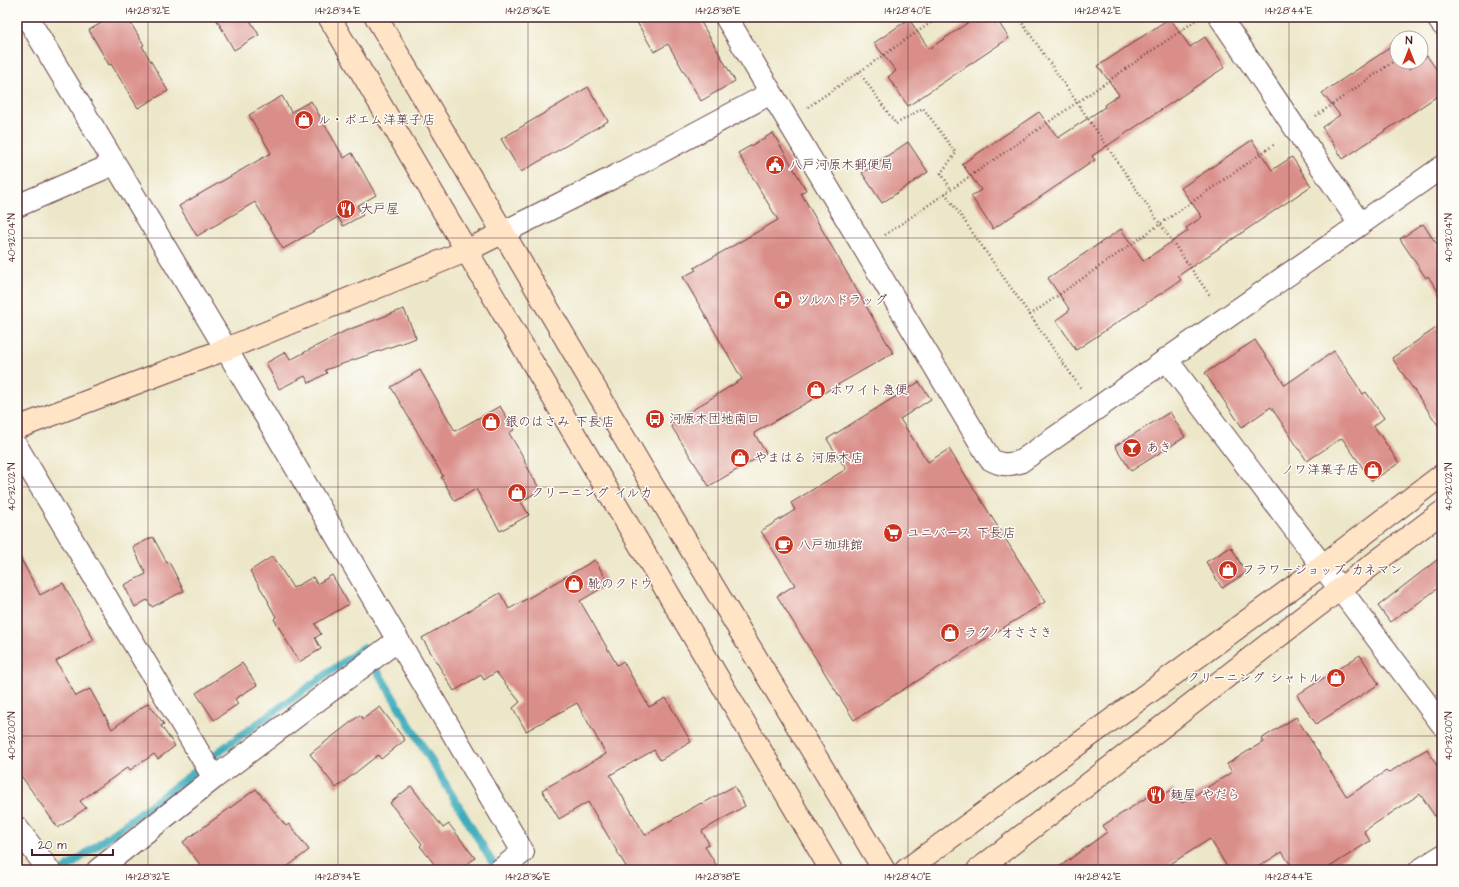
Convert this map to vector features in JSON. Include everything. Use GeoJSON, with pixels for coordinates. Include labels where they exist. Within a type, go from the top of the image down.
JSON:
{"type":"FeatureCollection","features":[{"type":"Feature","properties":{"kind":"street"},"geometry":{"type":"LineString","coordinates":[[27,17],[226,349],[523,852],[500,870]]}},
{"type":"Feature","properties":{"kind":"street"},"geometry":{"type":"LineString","coordinates":[[329,17],[831,870]]}},
{"type":"Feature","properties":{"kind":"street"},"geometry":{"type":"LineString","coordinates":[[376,17],[653,487],[884,870]]}},
{"type":"Feature","properties":{"kind":"street"},"geometry":{"type":"LineString","coordinates":[[726,17],[990,459],[999,464],[1020,462],[1442,167]]}},
{"type":"Feature","properties":{"kind":"street"},"geometry":{"type":"LineString","coordinates":[[1220,17],[1360,224]]}},
{"type":"Feature","properties":{"kind":"street"},"geometry":{"type":"LineString","coordinates":[[1437,17],[1442,24]]}},
{"type":"Feature","properties":{"kind":"street"},"geometry":{"type":"LineString","coordinates":[[17,428],[226,349],[466,251],[626,171],[771,93]]}},
{"type":"Feature","properties":{"kind":"street"},"geometry":{"type":"LineString","coordinates":[[17,206],[114,164]]}},
{"type":"Feature","properties":{"kind":"street"},"geometry":{"type":"LineString","coordinates":[[1166,359],[1442,724]]}},
{"type":"Feature","properties":{"kind":"street"},"geometry":{"type":"LineString","coordinates":[[17,447],[214,778]]}},
{"type":"Feature","properties":{"kind":"street"},"geometry":{"type":"LineString","coordinates":[[906,870],[1322,566],[1442,475]]}},
{"type":"Feature","properties":{"kind":"street"},"geometry":{"type":"LineString","coordinates":[[978,870],[1442,512]]}},
{"type":"Feature","properties":{"kind":"street"},"geometry":{"type":"LineString","coordinates":[[98,870],[214,778],[398,640]]}},
{"type":"Feature","properties":{"kind":"street"},"geometry":{"type":"LineString","coordinates":[[17,828],[49,870]]}},
{"type":"Feature","properties":{"kind":"street"},"geometry":{"type":"LineString","coordinates":[[1420,870],[1442,856]]}},
{"type":"Feature","properties":{"kind":"path"},"geometry":{"type":"LineString","coordinates":[[788,121],[939,17]]}},
{"type":"Feature","properties":{"kind":"path"},"geometry":{"type":"LineString","coordinates":[[1018,17],[1078,102],[1160,225],[1212,298]]}},
{"type":"Feature","properties":{"kind":"path"},"geometry":{"type":"LineString","coordinates":[[884,235],[1200,17]]}},
{"type":"Feature","properties":{"kind":"path"},"geometry":{"type":"LineString","coordinates":[[1030,315],[1389,65]]}},
{"type":"Feature","properties":{"kind":"path"},"geometry":{"type":"LineString","coordinates":[[859,72],[896,124],[923,108],[956,153],[941,174],[951,189]]}},
{"type":"Feature","properties":{"kind":"path"},"geometry":{"type":"LineString","coordinates":[[945,193],[1086,395]]}},
{"type":"Feature","properties":{"kind":"building"},"geometry":{"type":"Polygon","coordinates":[[[112,17],[127,17],[144,45],[142,46],[168,91],[138,108],[111,64],[109,65],[89,30],[112,17]]]}},
{"type":"Feature","properties":{"kind":"building"},"geometry":{"type":"Polygon","coordinates":[[[215,17],[248,17],[259,35],[234,50],[215,17]]]}},
{"type":"Feature","properties":{"kind":"building"},"geometry":{"type":"Polygon","coordinates":[[[634,17],[698,17],[735,81],[701,101],[668,44],[654,52],[634,17]]]}},
{"type":"Feature","properties":{"kind":"building"},"geometry":{"type":"Polygon","coordinates":[[[976,17],[995,17],[1009,38],[908,106],[888,77],[896,71],[874,43],[909,19],[929,49],[976,17]]]}},
{"type":"Feature","properties":{"kind":"building"},"geometry":{"type":"Polygon","coordinates":[[[1170,18],[1190,47],[1205,37],[1225,67],[1092,156],[1095,160],[993,229],[971,196],[981,190],[962,164],[1039,112],[1058,138],[1105,107],[1104,105],[1119,95],[1098,66],[1170,18]]]}},
{"type":"Feature","properties":{"kind":"building"},"geometry":{"type":"Polygon","coordinates":[[[1389,48],[1389,70],[1429,70],[1429,59],[1442,77],[1442,93],[1343,159],[1322,127],[1340,115],[1322,93],[1389,48]]]}},
{"type":"Feature","properties":{"kind":"building"},"geometry":{"type":"Polygon","coordinates":[[[588,87],[608,121],[521,172],[501,139],[588,87]]]}},
{"type":"Feature","properties":{"kind":"building"},"geometry":{"type":"Polygon","coordinates":[[[282,96],[291,112],[311,101],[344,158],[352,153],[376,195],[357,206],[363,215],[343,226],[338,217],[283,249],[255,202],[197,236],[179,206],[271,153],[249,115],[282,96]]]}},
{"type":"Feature","properties":{"kind":"building"},"geometry":{"type":"Polygon","coordinates":[[[773,133],[806,190],[801,193],[893,353],[754,433],[766,453],[709,486],[670,424],[742,379],[683,277],[696,270],[694,268],[778,220],[738,153],[773,133]]]}},
{"type":"Feature","properties":{"kind":"building"},"geometry":{"type":"Polygon","coordinates":[[[1252,140],[1272,170],[1292,157],[1311,186],[1178,276],[1181,280],[1076,350],[1056,320],[1070,310],[1048,278],[1121,229],[1143,261],[1188,231],[1186,228],[1202,217],[1181,188],[1252,140]]]}},
{"type":"Feature","properties":{"kind":"building"},"geometry":{"type":"Polygon","coordinates":[[[908,142],[928,172],[882,203],[862,173],[908,142]]]}},
{"type":"Feature","properties":{"kind":"building"},"geometry":{"type":"Polygon","coordinates":[[[1423,224],[1442,252],[1442,297],[1428,276],[1426,278],[1400,239],[1423,224]]]}},
{"type":"Feature","properties":{"kind":"building"},"geometry":{"type":"Polygon","coordinates":[[[404,309],[416,338],[325,370],[327,373],[309,383],[305,376],[279,389],[266,363],[286,352],[290,360],[345,331],[404,309]]]}},
{"type":"Feature","properties":{"kind":"building"},"geometry":{"type":"Polygon","coordinates":[[[1442,324],[1442,431],[1392,358],[1442,324]]]}},
{"type":"Feature","properties":{"kind":"building"},"geometry":{"type":"Polygon","coordinates":[[[1255,340],[1285,385],[1334,351],[1363,394],[1366,392],[1384,418],[1374,426],[1399,463],[1372,481],[1342,438],[1307,461],[1271,407],[1242,427],[1205,373],[1255,340]]]}},
{"type":"Feature","properties":{"kind":"building"},"geometry":{"type":"Polygon","coordinates":[[[420,370],[455,431],[500,406],[514,430],[509,433],[540,490],[521,502],[529,515],[500,531],[476,489],[455,501],[441,477],[443,476],[391,387],[420,370]]]}},
{"type":"Feature","properties":{"kind":"building"},"geometry":{"type":"Polygon","coordinates":[[[919,382],[931,399],[900,419],[928,462],[949,449],[1045,602],[854,720],[777,596],[795,585],[761,531],[795,510],[791,503],[846,469],[827,439],[919,382]]]}},
{"type":"Feature","properties":{"kind":"building"},"geometry":{"type":"Polygon","coordinates":[[[1170,412],[1185,437],[1131,471],[1115,446],[1170,412]]]}},
{"type":"Feature","properties":{"kind":"building"},"geometry":{"type":"Polygon","coordinates":[[[153,537],[167,563],[169,562],[184,591],[152,607],[147,600],[135,607],[124,585],[146,574],[133,547],[153,537]]]}},
{"type":"Feature","properties":{"kind":"building"},"geometry":{"type":"Polygon","coordinates":[[[1231,547],[1246,573],[1222,588],[1206,562],[1231,547]]]}},
{"type":"Feature","properties":{"kind":"building"},"geometry":{"type":"Polygon","coordinates":[[[17,551],[40,595],[63,583],[94,640],[56,661],[76,696],[90,689],[112,729],[148,703],[164,724],[161,726],[175,746],[158,759],[154,754],[130,770],[128,767],[80,801],[86,808],[58,828],[17,770],[17,551]]]}},
{"type":"Feature","properties":{"kind":"building"},"geometry":{"type":"Polygon","coordinates":[[[273,556],[293,588],[313,577],[317,584],[332,575],[349,604],[315,624],[321,634],[315,638],[321,649],[299,662],[274,619],[276,617],[269,602],[250,571],[273,556]]]}},
{"type":"Feature","properties":{"kind":"building"},"geometry":{"type":"Polygon","coordinates":[[[1442,556],[1442,585],[1390,622],[1378,606],[1442,556]]]}},
{"type":"Feature","properties":{"kind":"building"},"geometry":{"type":"Polygon","coordinates":[[[595,560],[609,584],[580,601],[617,665],[623,661],[649,707],[666,698],[691,742],[660,760],[654,750],[610,775],[645,835],[734,786],[745,806],[702,831],[709,844],[705,846],[719,870],[628,870],[588,802],[559,819],[542,790],[606,754],[577,703],[526,731],[513,708],[520,702],[496,672],[484,680],[481,675],[454,691],[422,638],[500,593],[509,609],[595,560]]]}},
{"type":"Feature","properties":{"kind":"building"},"geometry":{"type":"Polygon","coordinates":[[[1360,655],[1379,684],[1316,724],[1297,695],[1360,655]]]}},
{"type":"Feature","properties":{"kind":"building"},"geometry":{"type":"Polygon","coordinates":[[[242,663],[257,685],[235,699],[238,704],[214,720],[196,693],[242,663]]]}},
{"type":"Feature","properties":{"kind":"building"},"geometry":{"type":"Polygon","coordinates":[[[380,707],[405,740],[381,759],[378,755],[336,788],[310,754],[360,715],[363,719],[380,707]]]}},
{"type":"Feature","properties":{"kind":"building"},"geometry":{"type":"Polygon","coordinates":[[[1296,717],[1347,797],[1386,771],[1388,773],[1427,749],[1442,774],[1442,827],[1420,794],[1364,831],[1370,841],[1325,870],[1294,870],[1282,852],[1253,870],[1229,870],[1210,839],[1161,870],[1055,870],[1107,832],[1102,826],[1157,791],[1161,796],[1173,789],[1182,803],[1232,772],[1227,764],[1263,742],[1261,739],[1296,717]]]}},
{"type":"Feature","properties":{"kind":"building"},"geometry":{"type":"Polygon","coordinates":[[[411,786],[443,828],[449,824],[475,858],[460,870],[439,870],[420,846],[422,844],[390,803],[411,786]]]}},
{"type":"Feature","properties":{"kind":"building"},"geometry":{"type":"Polygon","coordinates":[[[256,789],[286,826],[289,824],[309,850],[283,870],[204,870],[183,842],[256,789]]]}},
{"type":"Feature","properties":{"kind":"waterway"},"geometry":{"type":"LineString","coordinates":[[64,870],[188,777],[221,750],[363,648],[497,870]]}},
{"type":"Feature","properties":{"kind":"place","name":"ル・ポエム洋菓子店"},"geometry":{"type":"Point","coordinates":[304,120]}},
{"type":"Feature","properties":{"kind":"place","name":"八戸河原木郵便局"},"geometry":{"type":"Point","coordinates":[775,165]}},
{"type":"Feature","properties":{"kind":"place","name":"大戸屋"},"geometry":{"type":"Point","coordinates":[346,209]}},
{"type":"Feature","properties":{"kind":"place","name":"ツルハドラッグ"},"geometry":{"type":"Point","coordinates":[783,300]}},
{"type":"Feature","properties":{"kind":"place","name":"ホワイト急便"},"geometry":{"type":"Point","coordinates":[816,390]}},
{"type":"Feature","properties":{"kind":"place","name":"河原木団地南口"},"geometry":{"type":"Point","coordinates":[655,419]}},
{"type":"Feature","properties":{"kind":"place","name":"銀のはさみ 下長店"},"geometry":{"type":"Point","coordinates":[491,422]}},
{"type":"Feature","properties":{"kind":"place","name":"あき"},"geometry":{"type":"Point","coordinates":[1132,448]}},
{"type":"Feature","properties":{"kind":"place","name":"やまはる 河原木店"},"geometry":{"type":"Point","coordinates":[740,458]}},
{"type":"Feature","properties":{"kind":"place","name":"ノワ洋菓子店"},"geometry":{"type":"Point","coordinates":[1373,470]}},
{"type":"Feature","properties":{"kind":"place","name":"クリーニング イルカ"},"geometry":{"type":"Point","coordinates":[517,493]}},
{"type":"Feature","properties":{"kind":"place","name":"ユニバース 下長店"},"geometry":{"type":"Point","coordinates":[893,533]}},
{"type":"Feature","properties":{"kind":"place","name":"八戸珈琲館"},"geometry":{"type":"Point","coordinates":[784,545]}},
{"type":"Feature","properties":{"kind":"place","name":"フラワーショップ カネマン"},"geometry":{"type":"Point","coordinates":[1228,570]}},
{"type":"Feature","properties":{"kind":"place","name":"靴のクドウ"},"geometry":{"type":"Point","coordinates":[574,584]}},
{"type":"Feature","properties":{"kind":"place","name":"ラグノオささき"},"geometry":{"type":"Point","coordinates":[950,633]}},
{"type":"Feature","properties":{"kind":"place","name":"クリーニング シャトル"},"geometry":{"type":"Point","coordinates":[1336,678]}},
{"type":"Feature","properties":{"kind":"place","name":"麺屋 やだら"},"geometry":{"type":"Point","coordinates":[1156,795]}}]}
